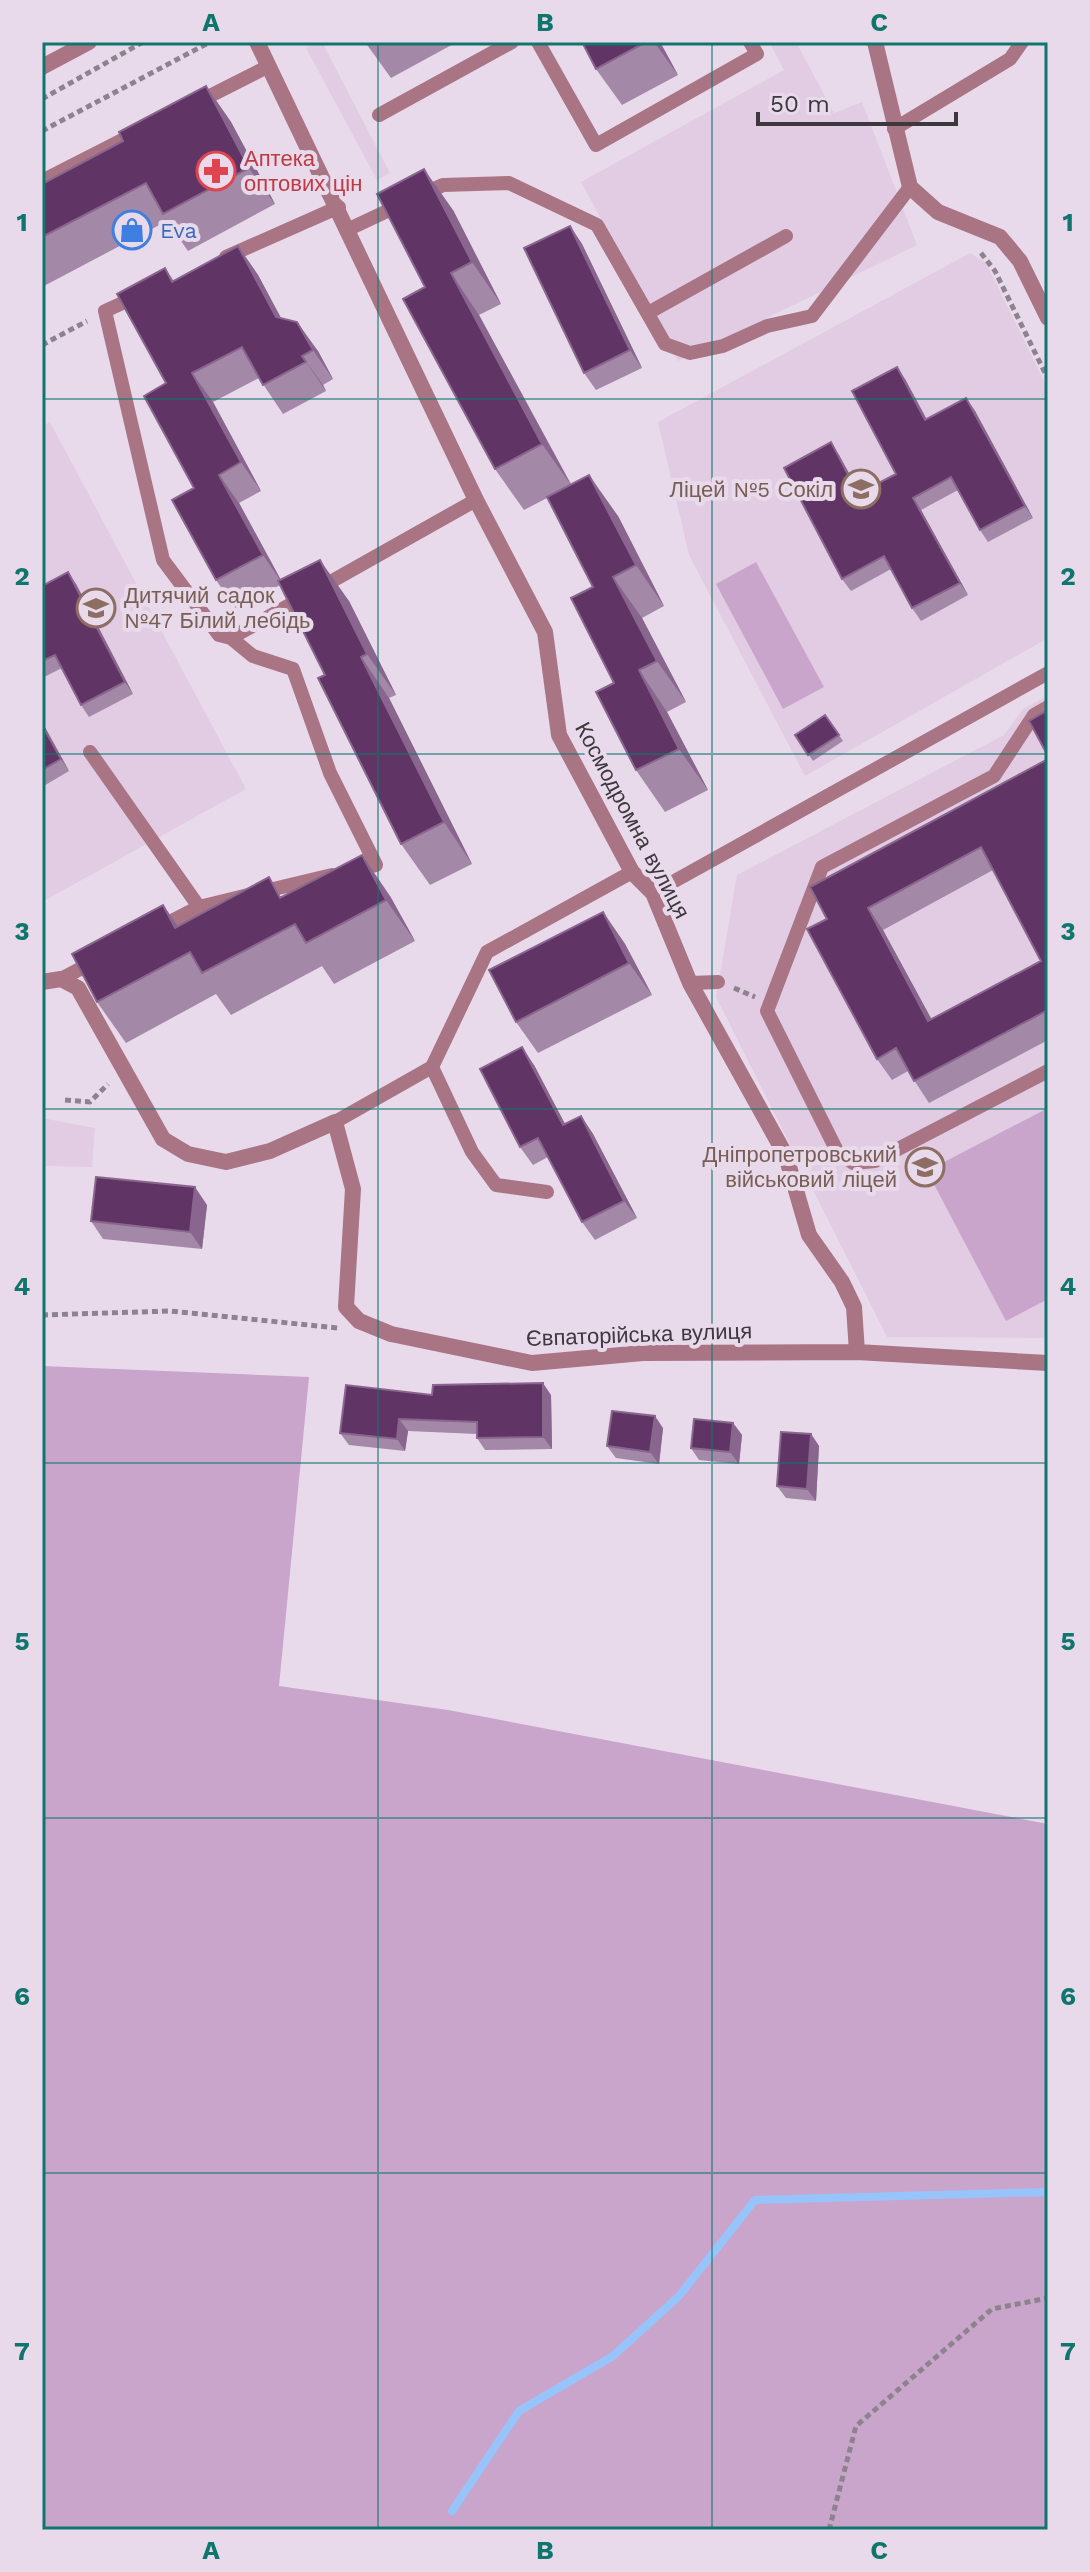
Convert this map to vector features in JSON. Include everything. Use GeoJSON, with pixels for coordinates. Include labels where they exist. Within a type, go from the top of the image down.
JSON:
{"type":"FeatureCollection","features":[{"type":"Feature","properties":{"kind":"street"},"geometry":{"type":"LineString","coordinates":[[42,67],[89,42]]}},
{"type":"Feature","properties":{"kind":"street","name":"Космодромна вулиця"},"geometry":{"type":"LineString","coordinates":[[257,42],[339,207],[476,500],[545,632],[559,735],[632,872],[653,893],[690,983],[786,1156],[809,1235],[842,1282],[854,1307],[857,1352]]}},
{"type":"Feature","properties":{"kind":"street"},"geometry":{"type":"LineString","coordinates":[[875,42],[910,187],[938,212],[1000,237],[1020,261],[1048,318]]}},
{"type":"Feature","properties":{"kind":"street"},"geometry":{"type":"LineString","coordinates":[[42,982],[61,979],[78,988],[163,1139],[188,1154],[226,1162],[270,1151],[335,1122]]}},
{"type":"Feature","properties":{"kind":"street","name":"Євпаторійська вулиця"},"geometry":{"type":"LineString","coordinates":[[335,1122],[353,1189],[346,1307],[359,1321],[391,1334],[532,1363],[643,1353],[857,1352],[1048,1363]]}},
{"type":"Feature","properties":{"kind":"lane"},"geometry":{"type":"LineString","coordinates":[[379,115],[512,42]]}},
{"type":"Feature","properties":{"kind":"lane"},"geometry":{"type":"LineString","coordinates":[[538,42],[596,145],[757,54],[750,42]]}},
{"type":"Feature","properties":{"kind":"lane"},"geometry":{"type":"LineString","coordinates":[[894,129],[1010,59],[1022,42]]}},
{"type":"Feature","properties":{"kind":"lane"},"geometry":{"type":"LineString","coordinates":[[184,109],[269,66]]}},
{"type":"Feature","properties":{"kind":"lane"},"geometry":{"type":"LineString","coordinates":[[42,181],[155,123]]}},
{"type":"Feature","properties":{"kind":"lane"},"geometry":{"type":"LineString","coordinates":[[349,229],[443,185],[509,183],[597,225],[665,344],[690,353],[723,346],[767,326],[812,316],[910,187]]}},
{"type":"Feature","properties":{"kind":"lane"},"geometry":{"type":"LineString","coordinates":[[215,262],[339,207]]}},
{"type":"Feature","properties":{"kind":"lane"},"geometry":{"type":"LineString","coordinates":[[648,313],[786,236]]}},
{"type":"Feature","properties":{"kind":"lane"},"geometry":{"type":"LineString","coordinates":[[144,936],[199,907],[376,865],[330,773],[293,669],[253,656],[231,638],[219,635],[163,560],[105,311],[146,293]]}},
{"type":"Feature","properties":{"kind":"lane"},"geometry":{"type":"LineString","coordinates":[[231,638],[476,500]]}},
{"type":"Feature","properties":{"kind":"lane"},"geometry":{"type":"LineString","coordinates":[[653,893],[1048,673]]}},
{"type":"Feature","properties":{"kind":"lane"},"geometry":{"type":"LineString","coordinates":[[1048,707],[1034,715],[994,776],[822,867],[767,1011],[837,1151],[853,1163],[875,1161],[1048,1071]]}},
{"type":"Feature","properties":{"kind":"lane"},"geometry":{"type":"LineString","coordinates":[[90,752],[199,907]]}},
{"type":"Feature","properties":{"kind":"lane"},"geometry":{"type":"LineString","coordinates":[[335,1122],[432,1067],[487,952],[632,872]]}},
{"type":"Feature","properties":{"kind":"lane"},"geometry":{"type":"LineString","coordinates":[[61,979],[116,950]]}},
{"type":"Feature","properties":{"kind":"lane"},"geometry":{"type":"LineString","coordinates":[[690,983],[718,982]]}},
{"type":"Feature","properties":{"kind":"lane"},"geometry":{"type":"LineString","coordinates":[[432,1067],[472,1152],[496,1185],[547,1192]]}},
{"type":"Feature","properties":{"kind":"path"},"geometry":{"type":"LineString","coordinates":[[42,99],[143,42]]}},
{"type":"Feature","properties":{"kind":"path"},"geometry":{"type":"LineString","coordinates":[[188,42],[193,51]]}},
{"type":"Feature","properties":{"kind":"path"},"geometry":{"type":"LineString","coordinates":[[42,131],[210,42]]}},
{"type":"Feature","properties":{"kind":"path"},"geometry":{"type":"LineString","coordinates":[[980,251],[995,271],[1048,379]]}},
{"type":"Feature","properties":{"kind":"path"},"geometry":{"type":"LineString","coordinates":[[42,345],[105,311]]}},
{"type":"Feature","properties":{"kind":"path"},"geometry":{"type":"LineString","coordinates":[[718,982],[770,1003]]}},
{"type":"Feature","properties":{"kind":"path"},"geometry":{"type":"LineString","coordinates":[[65,1100],[90,1102],[123,1067]]}},
{"type":"Feature","properties":{"kind":"path"},"geometry":{"type":"LineString","coordinates":[[42,1315],[170,1311],[344,1329]]}},
{"type":"Feature","properties":{"kind":"path"},"geometry":{"type":"LineString","coordinates":[[829,2530],[856,2426],[992,2309],[1048,2298]]}},
{"type":"Feature","properties":{"kind":"shaded area"},"geometry":{"type":"Polygon","coordinates":[[[322,42],[390,173],[377,180],[306,48],[322,42]]]}},
{"type":"Feature","properties":{"kind":"shaded area"},"geometry":{"type":"Polygon","coordinates":[[[769,42],[796,42],[834,113],[862,102],[917,245],[678,361],[581,182],[784,70],[769,42]]]}},
{"type":"Feature","properties":{"kind":"shaded area","name":"Ліцей №5 Сокіл"},"geometry":{"type":"Polygon","coordinates":[[[970,253],[986,263],[1048,389],[1048,638],[805,776],[689,555],[658,422],[970,253]]]}},
{"type":"Feature","properties":{"kind":"shaded area","name":"Дитячий садок №47 Білий лебідь"},"geometry":{"type":"Polygon","coordinates":[[[50,422],[246,789],[42,902],[42,426],[50,422]]]}},
{"type":"Feature","properties":{"kind":"shaded area"},"geometry":{"type":"Polygon","coordinates":[[[756,562],[824,687],[783,709],[716,584],[756,562]]]}},
{"type":"Feature","properties":{"kind":"shaded area","name":"Дніпропетровський військовий ліцей"},"geometry":{"type":"Polygon","coordinates":[[[1048,695],[1048,1338],[887,1337],[716,997],[737,875],[1004,735],[1023,709],[1048,695]]]}},
{"type":"Feature","properties":{"kind":"shaded area"},"geometry":{"type":"Polygon","coordinates":[[[1048,1108],[1048,1299],[1006,1321],[927,1171],[1048,1108]]]}},
{"type":"Feature","properties":{"kind":"shaded area"},"geometry":{"type":"Polygon","coordinates":[[[42,1118],[95,1128],[92,1167],[42,1166],[42,1118]]]}},
{"type":"Feature","properties":{"kind":"shaded area"},"geometry":{"type":"Polygon","coordinates":[[[42,1366],[309,1377],[279,1686],[448,1710],[1048,1824],[1048,2530],[42,2530],[42,1366]]]}},
{"type":"Feature","properties":{"kind":"building"},"geometry":{"type":"Polygon","coordinates":[[[582,42],[646,42],[596,69],[582,42]]]}},
{"type":"Feature","properties":{"kind":"building"},"geometry":{"type":"Polygon","coordinates":[[[206,86],[249,168],[163,214],[146,183],[42,237],[42,184],[123,141],[119,132],[206,86]]]}},
{"type":"Feature","properties":{"kind":"building"},"geometry":{"type":"Polygon","coordinates":[[[424,169],[472,262],[451,273],[542,444],[495,469],[403,299],[425,287],[377,194],[424,169]]]}},
{"type":"Feature","properties":{"kind":"building"},"geometry":{"type":"Polygon","coordinates":[[[570,226],[630,350],[584,373],[524,248],[570,226]]]}},
{"type":"Feature","properties":{"kind":"building"},"geometry":{"type":"Polygon","coordinates":[[[238,246],[276,317],[297,322],[313,350],[302,356],[306,362],[263,385],[242,347],[192,373],[241,462],[219,475],[263,555],[216,580],[172,500],[194,488],[144,396],[166,383],[117,294],[165,268],[172,282],[238,246]]]}},
{"type":"Feature","properties":{"kind":"building"},"geometry":{"type":"Polygon","coordinates":[[[897,367],[925,420],[966,398],[1025,506],[980,530],[951,477],[913,498],[960,583],[912,608],[884,556],[842,579],[784,468],[831,442],[858,494],[896,474],[852,391],[897,367]]]}},
{"type":"Feature","properties":{"kind":"building"},"geometry":{"type":"Polygon","coordinates":[[[589,475],[636,565],[613,577],[657,661],[639,670],[679,749],[636,770],[596,692],[614,683],[571,598],[593,587],[547,497],[589,475]]]}},
{"type":"Feature","properties":{"kind":"building"},"geometry":{"type":"Polygon","coordinates":[[[320,560],[367,654],[361,657],[444,822],[401,844],[318,678],[325,675],[278,581],[320,560]]]}},
{"type":"Feature","properties":{"kind":"building"},"geometry":{"type":"Polygon","coordinates":[[[68,572],[125,682],[81,705],[55,655],[42,661],[42,586],[68,572]]]}},
{"type":"Feature","properties":{"kind":"building"},"geometry":{"type":"Polygon","coordinates":[[[1048,710],[1048,756],[1029,721],[1048,710]]]}},
{"type":"Feature","properties":{"kind":"building"},"geometry":{"type":"Polygon","coordinates":[[[825,715],[839,735],[808,755],[795,735],[825,715]]]}},
{"type":"Feature","properties":{"kind":"building"},"geometry":{"type":"Polygon","coordinates":[[[42,725],[61,759],[42,770],[42,725]]]}},
{"type":"Feature","properties":{"kind":"building"},"geometry":{"type":"Polygon","coordinates":[[[1048,759],[1048,1010],[914,1081],[896,1048],[877,1059],[807,929],[827,919],[810,887],[1048,759]],[[981,847],[868,908],[928,1021],[1041,961],[981,847]]]}},
{"type":"Feature","properties":{"kind":"building"},"geometry":{"type":"Polygon","coordinates":[[[362,855],[386,900],[306,943],[295,924],[202,973],[190,952],[97,1002],[72,954],[163,905],[175,928],[269,877],[280,898],[362,855]]]}},
{"type":"Feature","properties":{"kind":"building"},"geometry":{"type":"Polygon","coordinates":[[[603,912],[629,963],[516,1022],[489,970],[603,912]]]}},
{"type":"Feature","properties":{"kind":"building"},"geometry":{"type":"Polygon","coordinates":[[[522,1047],[563,1125],[581,1116],[624,1201],[582,1222],[538,1138],[520,1147],[480,1069],[522,1047]]]}},
{"type":"Feature","properties":{"kind":"building"},"geometry":{"type":"Polygon","coordinates":[[[96,1177],[195,1187],[190,1232],[91,1221],[96,1177]]]}},
{"type":"Feature","properties":{"kind":"building"},"geometry":{"type":"Polygon","coordinates":[[[543,1383],[543,1437],[477,1438],[477,1422],[399,1419],[397,1439],[340,1433],[346,1385],[432,1395],[433,1385],[543,1383]]]}},
{"type":"Feature","properties":{"kind":"building"},"geometry":{"type":"Polygon","coordinates":[[[612,1411],[655,1416],[650,1452],[607,1446],[612,1411]]]}},
{"type":"Feature","properties":{"kind":"building"},"geometry":{"type":"Polygon","coordinates":[[[694,1419],[733,1423],[730,1452],[691,1448],[694,1419]]]}},
{"type":"Feature","properties":{"kind":"building"},"geometry":{"type":"Polygon","coordinates":[[[781,1432],[811,1434],[807,1489],[777,1486],[781,1432]]]}},
{"type":"Feature","properties":{"kind":"waterway"},"geometry":{"type":"LineString","coordinates":[[452,2511],[519,2411],[613,2356],[679,2296],[755,2200],[1048,2192]]}},
{"type":"Feature","properties":{"kind":"place","name":"Аптека оптових цін"},"geometry":{"type":"Point","coordinates":[216,171]}},
{"type":"Feature","properties":{"kind":"place","name":"Eva"},"geometry":{"type":"Point","coordinates":[132,230]}},
{"type":"Feature","properties":{"kind":"place","name":"Ліцей №5 Сокіл"},"geometry":{"type":"Point","coordinates":[861,489]}},
{"type":"Feature","properties":{"kind":"place","name":"Дитячий садок №47 Білий лебідь"},"geometry":{"type":"Point","coordinates":[96,608]}},
{"type":"Feature","properties":{"kind":"place","name":"Дніпропетровський військовий ліцей"},"geometry":{"type":"Point","coordinates":[925,1167]}}]}
